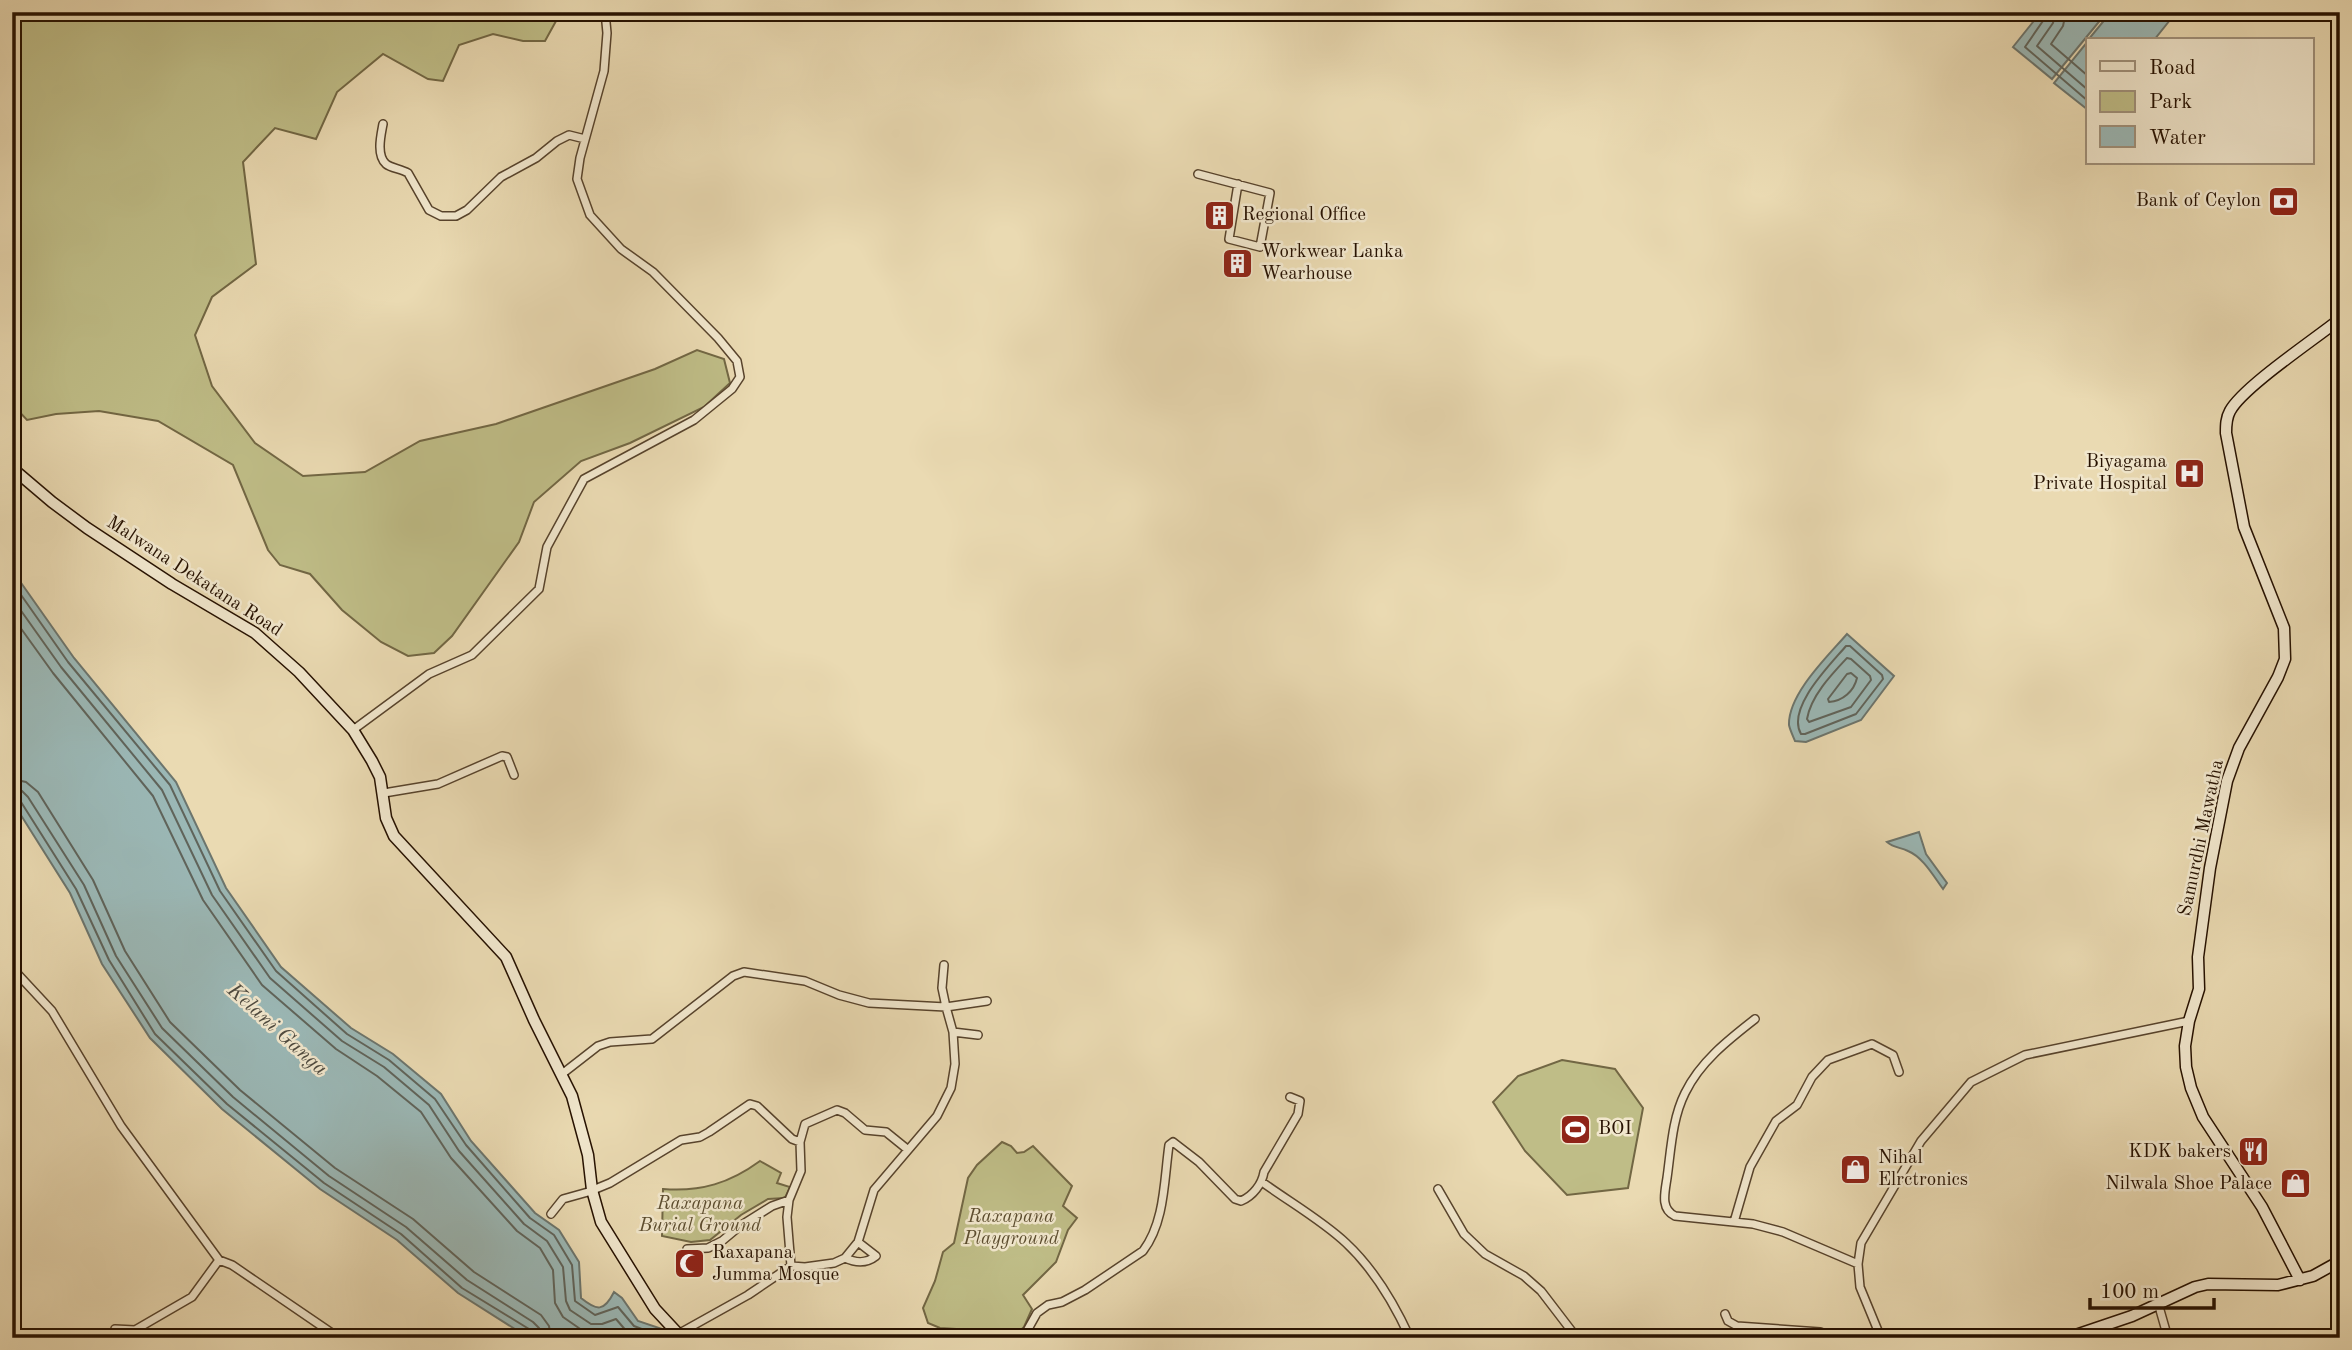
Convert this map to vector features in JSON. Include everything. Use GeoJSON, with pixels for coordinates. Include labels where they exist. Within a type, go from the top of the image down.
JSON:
{"type":"FeatureCollection","features":[{"type":"Feature","properties":{"kind":"main road","name":"Samurdhi Mawatha"},"geometry":{"type":"LineString","coordinates":[[2300,1280],[2262,1208],[2203,1117],[2186,1067],[2185,1046],[2199,989],[2204,909],[2227,781],[2239,748],[2285,659],[2284,628],[2244,527],[2225,433],[2226,422],[2230,410],[2249,390],[2340,319]]}},
{"type":"Feature","properties":{"kind":"main road","name":"Malwana Dekatana Road"},"geometry":{"type":"LineString","coordinates":[[12,468],[87,528],[255,634],[299,672],[353,730],[380,777],[386,818],[394,836],[506,957],[562,1074],[581,1128],[588,1155],[592,1190],[601,1222],[654,1309],[680,1336]]}},
{"type":"Feature","properties":{"kind":"main road"},"geometry":{"type":"LineString","coordinates":[[2067,1338],[2132,1316],[2195,1287],[2208,1284],[2278,1286],[2313,1276],[2340,1261]]}},
{"type":"Feature","properties":{"kind":"street"},"geometry":{"type":"LineString","coordinates":[[353,730],[429,674],[472,655],[539,589],[547,547],[584,479],[694,420],[732,389],[740,377],[737,361],[703,322],[653,271],[621,249],[590,215],[577,179],[604,71],[607,33],[605,12]]}},
{"type":"Feature","properties":{"kind":"street"},"geometry":{"type":"LineString","coordinates":[[383,124],[380,145],[387,165],[408,173],[429,210],[447,217],[462,215],[501,177],[536,158],[562,138],[575,135],[585,139]]}},
{"type":"Feature","properties":{"kind":"street"},"geometry":{"type":"LineString","coordinates":[[1198,174],[1238,184],[1270,192],[1260,247],[1229,239],[1238,184]]}},
{"type":"Feature","properties":{"kind":"street"},"geometry":{"type":"LineString","coordinates":[[384,793],[438,784],[502,756],[507,757],[514,775]]}},
{"type":"Feature","properties":{"kind":"street"},"geometry":{"type":"LineString","coordinates":[[680,1336],[791,1266],[805,1267],[834,1262],[845,1258],[858,1242],[874,1190],[937,1116],[951,1088],[955,1064],[953,1032],[943,988],[944,965]]}},
{"type":"Feature","properties":{"kind":"street"},"geometry":{"type":"LineString","coordinates":[[12,968],[52,1011],[121,1126],[219,1260],[232,1265],[339,1338]]}},
{"type":"Feature","properties":{"kind":"street"},"geometry":{"type":"LineString","coordinates":[[562,1074],[598,1046],[610,1042],[652,1039],[733,976],[744,972],[805,981],[839,995],[870,1003],[946,1007],[987,1001]]}},
{"type":"Feature","properties":{"kind":"street"},"geometry":{"type":"LineString","coordinates":[[1755,1019],[1724,1043],[1701,1069],[1685,1094],[1674,1126],[1665,1206],[1668,1212],[1675,1216],[1753,1224],[1783,1232],[1858,1265]]}},
{"type":"Feature","properties":{"kind":"street"},"geometry":{"type":"LineString","coordinates":[[1881,1338],[1860,1287],[1858,1265],[1861,1243],[1921,1140],[1972,1082],[2025,1055],[2189,1021]]}},
{"type":"Feature","properties":{"kind":"street"},"geometry":{"type":"LineString","coordinates":[[953,1032],[978,1035]]}},
{"type":"Feature","properties":{"kind":"street"},"geometry":{"type":"LineString","coordinates":[[1734,1222],[1750,1167],[1776,1121],[1797,1105],[1812,1077],[1828,1060],[1872,1044],[1893,1055],[1899,1072]]}},
{"type":"Feature","properties":{"kind":"street"},"geometry":{"type":"LineString","coordinates":[[1023,1338],[1037,1313],[1048,1305],[1062,1302],[1085,1290],[1143,1251],[1150,1242],[1159,1218],[1169,1145],[1173,1142],[1199,1161],[1235,1199],[1246,1199],[1262,1182],[1264,1172],[1298,1114],[1300,1101],[1290,1097]]}},
{"type":"Feature","properties":{"kind":"street"},"geometry":{"type":"LineString","coordinates":[[551,1214],[563,1199],[592,1190],[638,1167],[681,1140],[709,1132],[750,1104],[757,1106],[792,1139],[800,1142]]}},
{"type":"Feature","properties":{"kind":"street"},"geometry":{"type":"LineString","coordinates":[[791,1266],[787,1217],[789,1200],[801,1171],[800,1142],[805,1124],[837,1110],[845,1113],[865,1130],[886,1132],[907,1149]]}},
{"type":"Feature","properties":{"kind":"street"},"geometry":{"type":"LineString","coordinates":[[1262,1182],[1346,1243],[1383,1286],[1410,1338]]}},
{"type":"Feature","properties":{"kind":"street"},"geometry":{"type":"LineString","coordinates":[[1438,1189],[1464,1234],[1485,1254],[1524,1276],[1541,1291],[1577,1338]]}},
{"type":"Feature","properties":{"kind":"street"},"geometry":{"type":"LineString","coordinates":[[687,1249],[708,1248],[772,1206],[789,1200]]}},
{"type":"Feature","properties":{"kind":"street"},"geometry":{"type":"LineString","coordinates":[[845,1258],[855,1263],[877,1256],[858,1242]]}},
{"type":"Feature","properties":{"kind":"street"},"geometry":{"type":"LineString","coordinates":[[115,1329],[135,1330],[192,1297],[219,1260]]}},
{"type":"Feature","properties":{"kind":"street"},"geometry":{"type":"LineString","coordinates":[[2158,1303],[2168,1338]]}},
{"type":"Feature","properties":{"kind":"street"},"geometry":{"type":"LineString","coordinates":[[1725,1314],[1728,1321],[1737,1326],[1820,1332],[1835,1338]]}},
{"type":"Feature","properties":{"kind":"street"},"geometry":{"type":"LineString","coordinates":[[312,1338],[324,1329]]}},
{"type":"Feature","properties":{"kind":"green space"},"geometry":{"type":"Polygon","coordinates":[[[12,12],[561,12],[545,41],[523,41],[493,34],[459,45],[443,81],[428,79],[383,54],[337,92],[316,139],[275,128],[243,162],[256,264],[212,297],[195,335],[212,386],[255,443],[303,476],[365,472],[420,441],[496,424],[655,369],[697,350],[724,359],[730,383],[704,407],[630,443],[581,461],[534,502],[519,542],[452,636],[434,653],[408,656],[381,642],[342,610],[310,574],[280,565],[268,550],[233,465],[158,421],[99,411],[56,414],[27,420],[12,404],[17,360],[12,355],[12,12]]]}},
{"type":"Feature","properties":{"kind":"green space","name":"BOI"},"geometry":{"type":"Polygon","coordinates":[[[1562,1060],[1615,1069],[1643,1108],[1628,1188],[1567,1195],[1525,1151],[1493,1102],[1518,1076],[1562,1060]]]}},
{"type":"Feature","properties":{"kind":"green space","name":"Raxapana Playground"},"geometry":{"type":"Polygon","coordinates":[[[1002,1142],[1017,1153],[1033,1146],[1072,1186],[1063,1206],[1077,1218],[1068,1230],[1056,1262],[1023,1295],[1032,1309],[1024,1327],[1013,1338],[1005,1332],[940,1328],[928,1323],[923,1308],[935,1281],[943,1252],[954,1243],[968,1178],[977,1165],[1002,1142]]]}},
{"type":"Feature","properties":{"kind":"green space","name":"Raxapana Burial Ground"},"geometry":{"type":"Polygon","coordinates":[[[760,1161],[781,1173],[777,1183],[790,1187],[785,1198],[768,1199],[741,1215],[710,1240],[691,1242],[662,1236],[663,1189],[690,1189],[714,1184],[738,1175],[760,1161]]]}},
{"type":"Feature","properties":{"kind":"water"},"geometry":{"type":"Polygon","coordinates":[[[2041,12],[2107,12],[2052,79],[2013,47],[2041,12]]]}},
{"type":"Feature","properties":{"kind":"water"},"geometry":{"type":"Polygon","coordinates":[[[2111,12],[2170,12],[2174,15],[2156,38],[2090,38],[2111,12]]]}},
{"type":"Feature","properties":{"kind":"water"},"geometry":{"type":"Polygon","coordinates":[[[2086,43],[2086,108],[2054,83],[2086,43]]]}},
{"type":"Feature","properties":{"kind":"water","name":"Kelani Ganga"},"geometry":{"type":"Polygon","coordinates":[[[12,570],[74,658],[176,782],[226,888],[281,967],[351,1028],[393,1054],[441,1094],[471,1141],[535,1213],[559,1230],[579,1262],[581,1298],[600,1307],[607,1303],[614,1292],[622,1298],[638,1321],[671,1332],[673,1338],[529,1338],[458,1293],[397,1240],[320,1189],[222,1109],[150,1038],[102,964],[70,893],[12,801],[12,570]]]}},
{"type":"Feature","properties":{"kind":"water"},"geometry":{"type":"Polygon","coordinates":[[[1847,634],[1894,676],[1861,720],[1806,742],[1795,741],[1789,725],[1795,701],[1810,676],[1847,634]]]}},
{"type":"Feature","properties":{"kind":"water"},"geometry":{"type":"Polygon","coordinates":[[[1919,832],[1926,854],[1947,883],[1943,889],[1919,858],[1887,842],[1919,832]]]}},
{"type":"Feature","properties":{"kind":"place","name":"Bank of Ceylon"},"geometry":{"type":"Point","coordinates":[2284,201]}},
{"type":"Feature","properties":{"kind":"place","name":"Regional Office"},"geometry":{"type":"Point","coordinates":[1219,215]}},
{"type":"Feature","properties":{"kind":"place","name":"Workwear Lanka Wearhouse"},"geometry":{"type":"Point","coordinates":[1238,263]}},
{"type":"Feature","properties":{"kind":"place","name":"Biyagama Private Hospital"},"geometry":{"type":"Point","coordinates":[2190,473]}},
{"type":"Feature","properties":{"kind":"place","name":"BOI"},"geometry":{"type":"Point","coordinates":[1575,1129]}},
{"type":"Feature","properties":{"kind":"place","name":"KDK bakers"},"geometry":{"type":"Point","coordinates":[2254,1152]}},
{"type":"Feature","properties":{"kind":"place","name":"Nihal Elrctronics"},"geometry":{"type":"Point","coordinates":[1855,1169]}},
{"type":"Feature","properties":{"kind":"place","name":"Nilwala Shoe Palace"},"geometry":{"type":"Point","coordinates":[2295,1184]}},
{"type":"Feature","properties":{"kind":"place","name":"Raxapana Jumma Mosque"},"geometry":{"type":"Point","coordinates":[689,1264]}}]}
